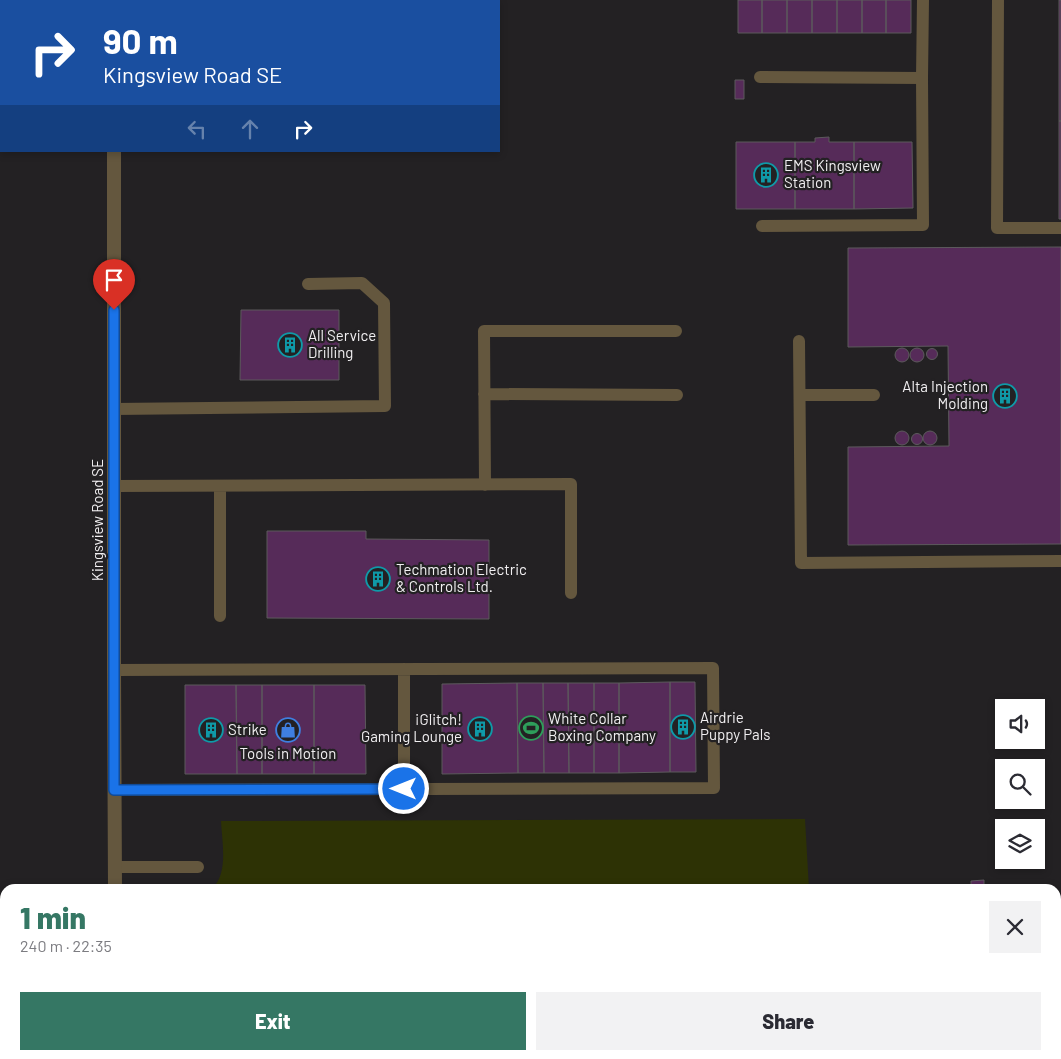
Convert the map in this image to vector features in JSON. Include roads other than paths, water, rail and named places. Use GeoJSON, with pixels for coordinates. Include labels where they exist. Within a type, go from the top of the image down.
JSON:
{"type":"FeatureCollection","features":[{"type":"Feature","properties":{"kind":"street","name":"Kingsview Road SE"},"geometry":{"type":"LineString","coordinates":[[114,152],[115,884]]}},
{"type":"Feature","properties":{"kind":"lane"},"geometry":{"type":"LineString","coordinates":[[762,226],[923,225],[923,0]]}},
{"type":"Feature","properties":{"kind":"lane"},"geometry":{"type":"LineString","coordinates":[[998,0],[997,228],[1061,228]]}},
{"type":"Feature","properties":{"kind":"lane"},"geometry":{"type":"LineString","coordinates":[[760,77],[922,78]]}},
{"type":"Feature","properties":{"kind":"lane"},"geometry":{"type":"LineString","coordinates":[[114,409],[385,406],[384,303],[362,283],[308,284]]}},
{"type":"Feature","properties":{"kind":"lane"},"geometry":{"type":"LineString","coordinates":[[485,485],[484,331],[676,331]]}},
{"type":"Feature","properties":{"kind":"lane"},"geometry":{"type":"LineString","coordinates":[[799,341],[801,563],[1061,561]]}},
{"type":"Feature","properties":{"kind":"lane"},"geometry":{"type":"LineString","coordinates":[[484,394],[677,394]]}},
{"type":"Feature","properties":{"kind":"lane"},"geometry":{"type":"LineString","coordinates":[[800,395],[874,395]]}},
{"type":"Feature","properties":{"kind":"lane"},"geometry":{"type":"LineString","coordinates":[[114,486],[571,484],[571,593]]}},
{"type":"Feature","properties":{"kind":"lane"},"geometry":{"type":"LineString","coordinates":[[220,486],[220,616]]}},
{"type":"Feature","properties":{"kind":"lane"},"geometry":{"type":"LineString","coordinates":[[114,670],[713,668],[714,768],[714,788],[114,790]]}},
{"type":"Feature","properties":{"kind":"lane"},"geometry":{"type":"LineString","coordinates":[[404,669],[404,789]]}},
{"type":"Feature","properties":{"kind":"lane"},"geometry":{"type":"LineString","coordinates":[[115,867],[198,867]]}},
{"type":"Feature","properties":{"kind":"place","name":"EMS Kingsview Station"},"geometry":{"type":"Point","coordinates":[766,175]}},
{"type":"Feature","properties":{"kind":"place","name":"All Service Drilling"},"geometry":{"type":"Point","coordinates":[290,345]}},
{"type":"Feature","properties":{"kind":"place","name":"Alta Injection Molding"},"geometry":{"type":"Point","coordinates":[1005,396]}},
{"type":"Feature","properties":{"kind":"place","name":"Techmation Electric & Controls Ltd."},"geometry":{"type":"Point","coordinates":[378,579]}},
{"type":"Feature","properties":{"kind":"place","name":"Airdrie Puppy Pals"},"geometry":{"type":"Point","coordinates":[683,727]}},
{"type":"Feature","properties":{"kind":"place","name":"White Collar Boxing Company"},"geometry":{"type":"Point","coordinates":[531,728]}},
{"type":"Feature","properties":{"kind":"place","name":"¡Glitch! Gaming Lounge"},"geometry":{"type":"Point","coordinates":[480,729]}},
{"type":"Feature","properties":{"kind":"place","name":"Strike"},"geometry":{"type":"Point","coordinates":[211,730]}},
{"type":"Feature","properties":{"kind":"place","name":"Tools in Motion"},"geometry":{"type":"Point","coordinates":[288,730]}}]}
